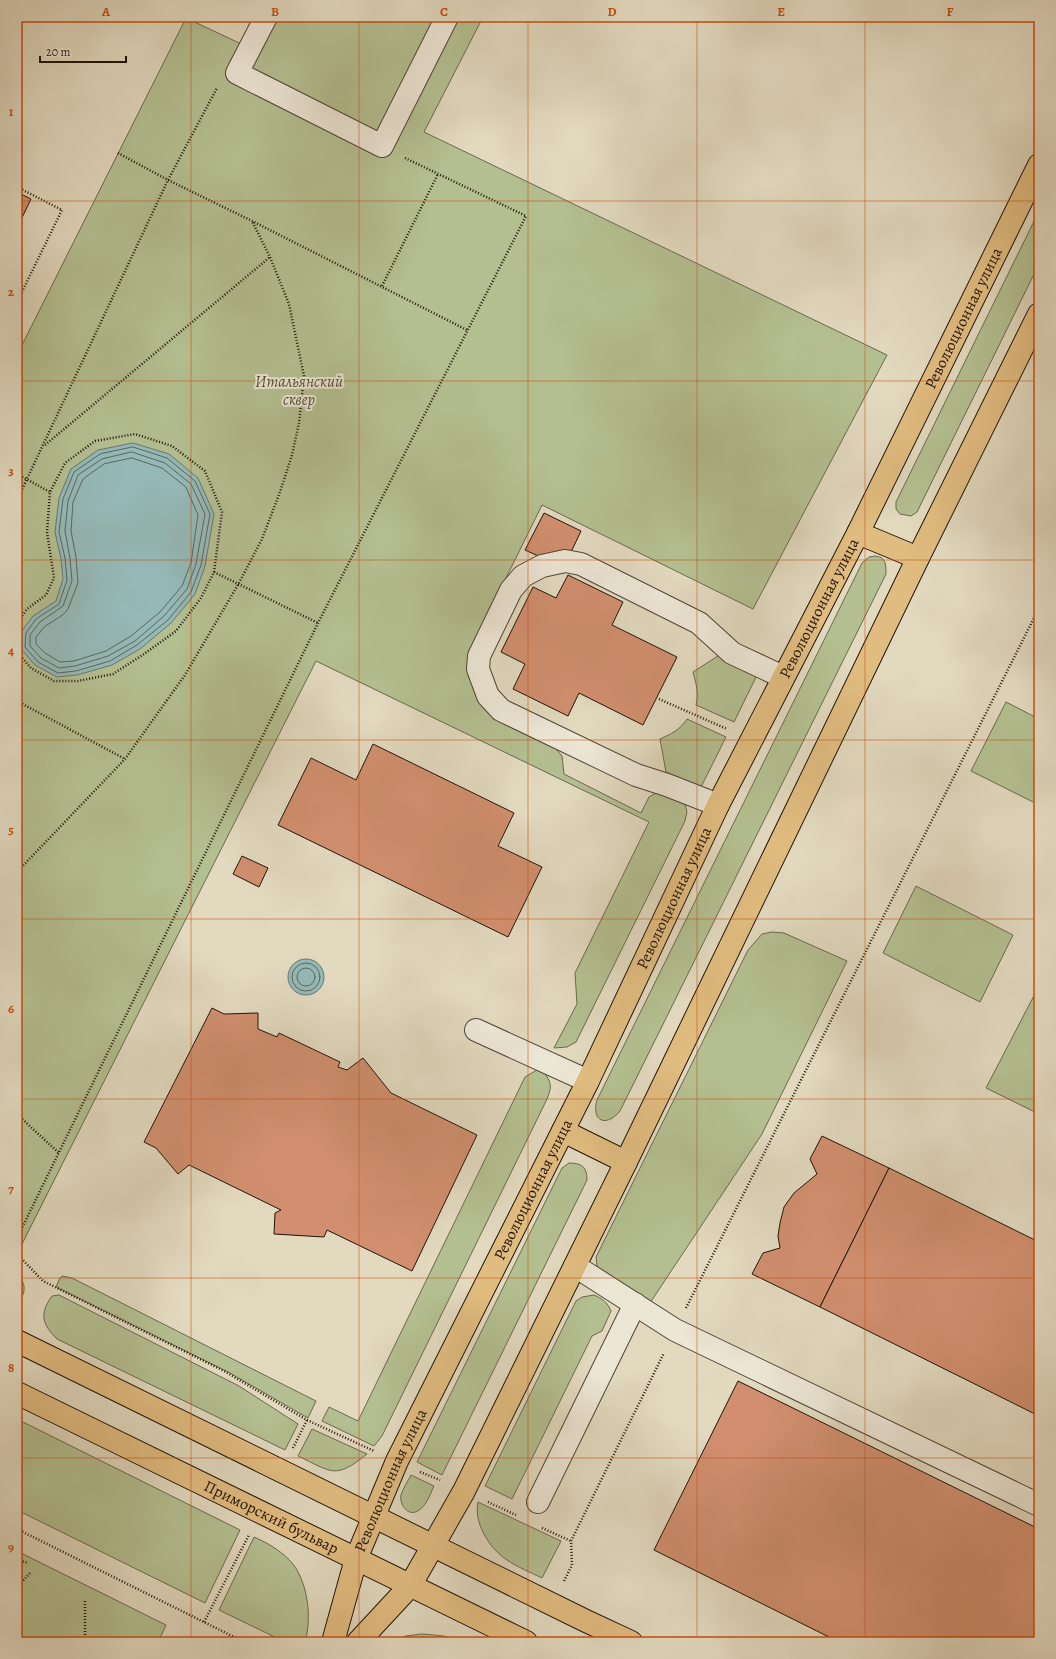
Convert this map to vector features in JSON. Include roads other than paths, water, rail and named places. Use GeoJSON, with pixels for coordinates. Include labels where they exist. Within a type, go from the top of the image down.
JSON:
{"type":"FeatureCollection","features":[{"type":"Feature","properties":{"kind":"main road","name":"Революционная улица"},"geometry":{"type":"LineString","coordinates":[[333,1642],[356,1559],[397,1461],[588,1081],[718,806],[858,533],[1039,165]]}},
{"type":"Feature","properties":{"kind":"main road"},"geometry":{"type":"LineString","coordinates":[[358,1642],[410,1586],[464,1491],[626,1162],[918,558],[1039,314]]}},
{"type":"Feature","properties":{"kind":"main road"},"geometry":{"type":"LineString","coordinates":[[858,533],[918,558]]}},
{"type":"Feature","properties":{"kind":"main road"},"geometry":{"type":"LineString","coordinates":[[563,1131],[626,1162]]}},
{"type":"Feature","properties":{"kind":"main road"},"geometry":{"type":"LineString","coordinates":[[17,1341],[631,1642]]}},
{"type":"Feature","properties":{"kind":"main road","name":"Приморский бульвар"},"geometry":{"type":"LineString","coordinates":[[17,1393],[526,1642]]}},
{"type":"Feature","properties":{"kind":"street"},"geometry":{"type":"LineString","coordinates":[[266,17],[237,73],[382,146],[447,17]]}},
{"type":"Feature","properties":{"kind":"street"},"geometry":{"type":"LineString","coordinates":[[718,806],[667,785],[636,775],[501,710],[488,696],[478,669],[479,656],[511,590],[523,576],[542,566],[564,561],[582,564],[699,623],[732,653],[783,677]]}},
{"type":"Feature","properties":{"kind":"street"},"geometry":{"type":"LineString","coordinates":[[476,1030],[588,1081]]}},
{"type":"Feature","properties":{"kind":"street"},"geometry":{"type":"LineString","coordinates":[[575,1266],[675,1330],[1039,1505]]}},
{"type":"Feature","properties":{"kind":"street"},"geometry":{"type":"LineString","coordinates":[[538,1502],[635,1304]]}},
{"type":"Feature","properties":{"kind":"water"},"geometry":{"type":"Polygon","coordinates":[[[133,443],[169,454],[198,478],[214,514],[205,566],[195,594],[171,623],[140,649],[112,665],[77,675],[57,677],[35,665],[21,649],[21,632],[33,616],[56,601],[63,579],[61,559],[55,532],[59,498],[71,469],[98,450],[133,443]]]}},
{"type":"Feature","properties":{"kind":"water"},"geometry":{"type":"Polygon","coordinates":[[[309,959],[319,964],[323,970],[323,984],[319,990],[313,994],[303,995],[293,990],[289,984],[288,974],[293,964],[299,960],[309,959]]]}},
{"type":"Feature","properties":{"kind":"park label","name":"Итальянский сквер"},"geometry":{"type":"Point","coordinates":[299,391]}}]}
